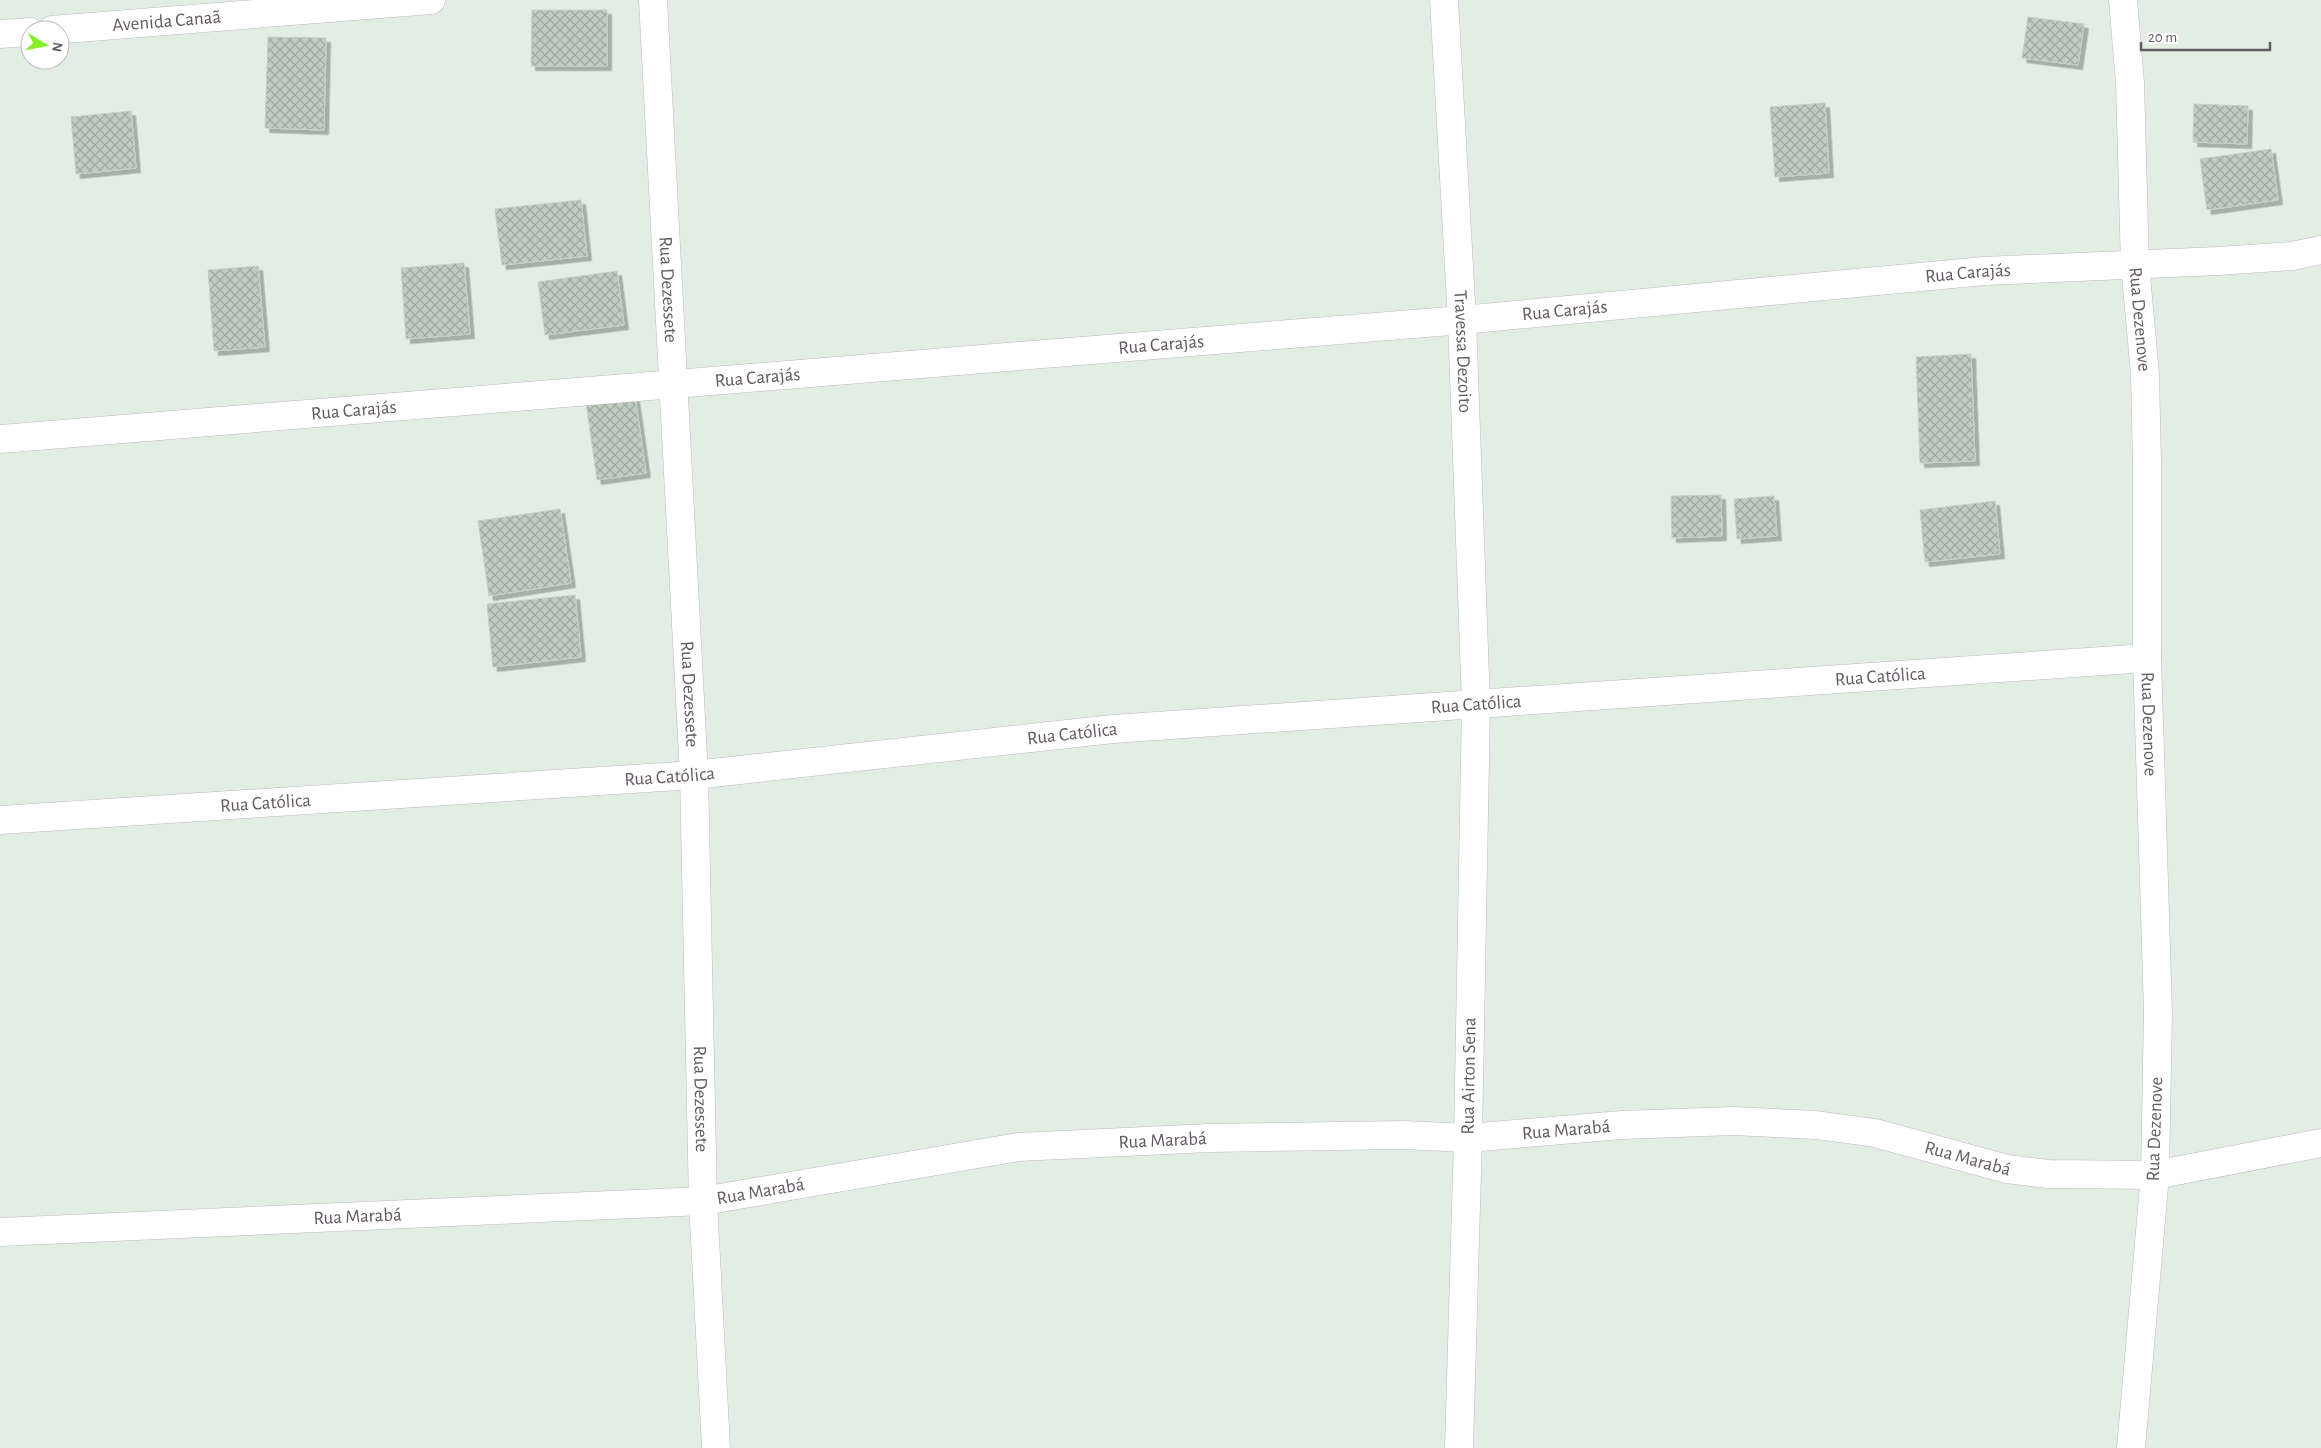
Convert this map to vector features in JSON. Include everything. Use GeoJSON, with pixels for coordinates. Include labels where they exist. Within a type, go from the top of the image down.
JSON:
{"type":"FeatureCollection","features":[{"type":"Feature","properties":{"kind":"street","name":"Avenida Canaã"},"geometry":{"type":"LineString","coordinates":[[70,29],[431,0]]}},
{"type":"Feature","properties":{"kind":"street","name":"Rua Dezessete"},"geometry":{"type":"LineString","coordinates":[[653,0],[694,775],[703,1201],[716,1448]]}},
{"type":"Feature","properties":{"kind":"street","name":"Travessa Dezoito"},"geometry":{"type":"LineString","coordinates":[[1444,0],[1462,320],[1476,704]]}},
{"type":"Feature","properties":{"kind":"street","name":"Rua Dezenove"},"geometry":{"type":"LineString","coordinates":[[2123,0],[2130,83],[2135,266],[2145,374],[2148,464],[2147,658],[2158,1011],[2155,1175],[2131,1448]]}},
{"type":"Feature","properties":{"kind":"street"},"geometry":{"type":"LineString","coordinates":[[0,34],[20,33]]}},
{"type":"Feature","properties":{"kind":"street","name":"Rua Carajás"},"geometry":{"type":"LineString","coordinates":[[0,439],[1462,320],[1984,271],[2135,266],[2292,256],[2321,250]]}},
{"type":"Feature","properties":{"kind":"street","name":"Rua Católica"},"geometry":{"type":"LineString","coordinates":[[0,820],[694,775],[1113,729],[2147,658]]}},
{"type":"Feature","properties":{"kind":"street","name":"Rua Airton Sena"},"geometry":{"type":"LineString","coordinates":[[1459,1448],[1468,1138],[1476,704]]}},
{"type":"Feature","properties":{"kind":"street","name":"Rua Marabá"},"geometry":{"type":"LineString","coordinates":[[0,1232],[703,1201],[1018,1147],[1229,1138],[1403,1135],[1468,1138],[1622,1126],[1723,1122],[1816,1125],[1875,1133],[2007,1169],[2048,1174],[2155,1175],[2321,1143]]}},
{"type":"Feature","properties":{"kind":"building"},"geometry":{"type":"Polygon","coordinates":[[[532,10],[607,10],[607,66],[531,66],[532,10]]]}},
{"type":"Feature","properties":{"kind":"building"},"geometry":{"type":"Polygon","coordinates":[[[2028,17],[2084,24],[2078,65],[2022,58],[2028,17]]]}},
{"type":"Feature","properties":{"kind":"building"},"geometry":{"type":"Polygon","coordinates":[[[268,37],[326,38],[324,130],[265,128],[268,37]]]}},
{"type":"Feature","properties":{"kind":"building"},"geometry":{"type":"Polygon","coordinates":[[[1825,103],[1829,173],[1775,177],[1770,107],[1825,103]]]}},
{"type":"Feature","properties":{"kind":"building"},"geometry":{"type":"Polygon","coordinates":[[[2194,104],[2248,106],[2247,144],[2193,142],[2194,104]]]}},
{"type":"Feature","properties":{"kind":"building"},"geometry":{"type":"Polygon","coordinates":[[[131,111],[136,168],[76,174],[71,117],[131,111]]]}},
{"type":"Feature","properties":{"kind":"building"},"geometry":{"type":"Polygon","coordinates":[[[2271,149],[2278,200],[2207,210],[2200,159],[2271,149]]]}},
{"type":"Feature","properties":{"kind":"building"},"geometry":{"type":"Polygon","coordinates":[[[581,200],[587,256],[502,265],[495,209],[581,200]]]}},
{"type":"Feature","properties":{"kind":"building"},"geometry":{"type":"Polygon","coordinates":[[[464,263],[470,334],[406,339],[401,268],[464,263]]]}},
{"type":"Feature","properties":{"kind":"building"},"geometry":{"type":"Polygon","coordinates":[[[258,266],[265,347],[214,351],[208,270],[258,266]]]}},
{"type":"Feature","properties":{"kind":"building"},"geometry":{"type":"Polygon","coordinates":[[[617,271],[624,325],[545,335],[538,282],[617,271]]]}},
{"type":"Feature","properties":{"kind":"building"},"geometry":{"type":"Polygon","coordinates":[[[1971,354],[1975,461],[1920,463],[1916,357],[1971,354]]]}},
{"type":"Feature","properties":{"kind":"building"},"geometry":{"type":"Polygon","coordinates":[[[635,397],[646,473],[597,480],[586,403],[635,397]]]}},
{"type":"Feature","properties":{"kind":"building"},"geometry":{"type":"Polygon","coordinates":[[[1721,495],[1722,536],[1672,538],[1671,496],[1721,495]]]}},
{"type":"Feature","properties":{"kind":"building"},"geometry":{"type":"Polygon","coordinates":[[[1774,496],[1777,536],[1737,539],[1734,499],[1774,496]]]}},
{"type":"Feature","properties":{"kind":"building"},"geometry":{"type":"Polygon","coordinates":[[[1995,501],[2000,554],[1925,562],[1920,510],[1995,501]]]}},
{"type":"Feature","properties":{"kind":"building"},"geometry":{"type":"Polygon","coordinates":[[[560,509],[571,583],[489,596],[478,521],[560,509]]]}},
{"type":"Feature","properties":{"kind":"building"},"geometry":{"type":"Polygon","coordinates":[[[575,595],[581,657],[493,667],[487,604],[575,595]]]}}]}
